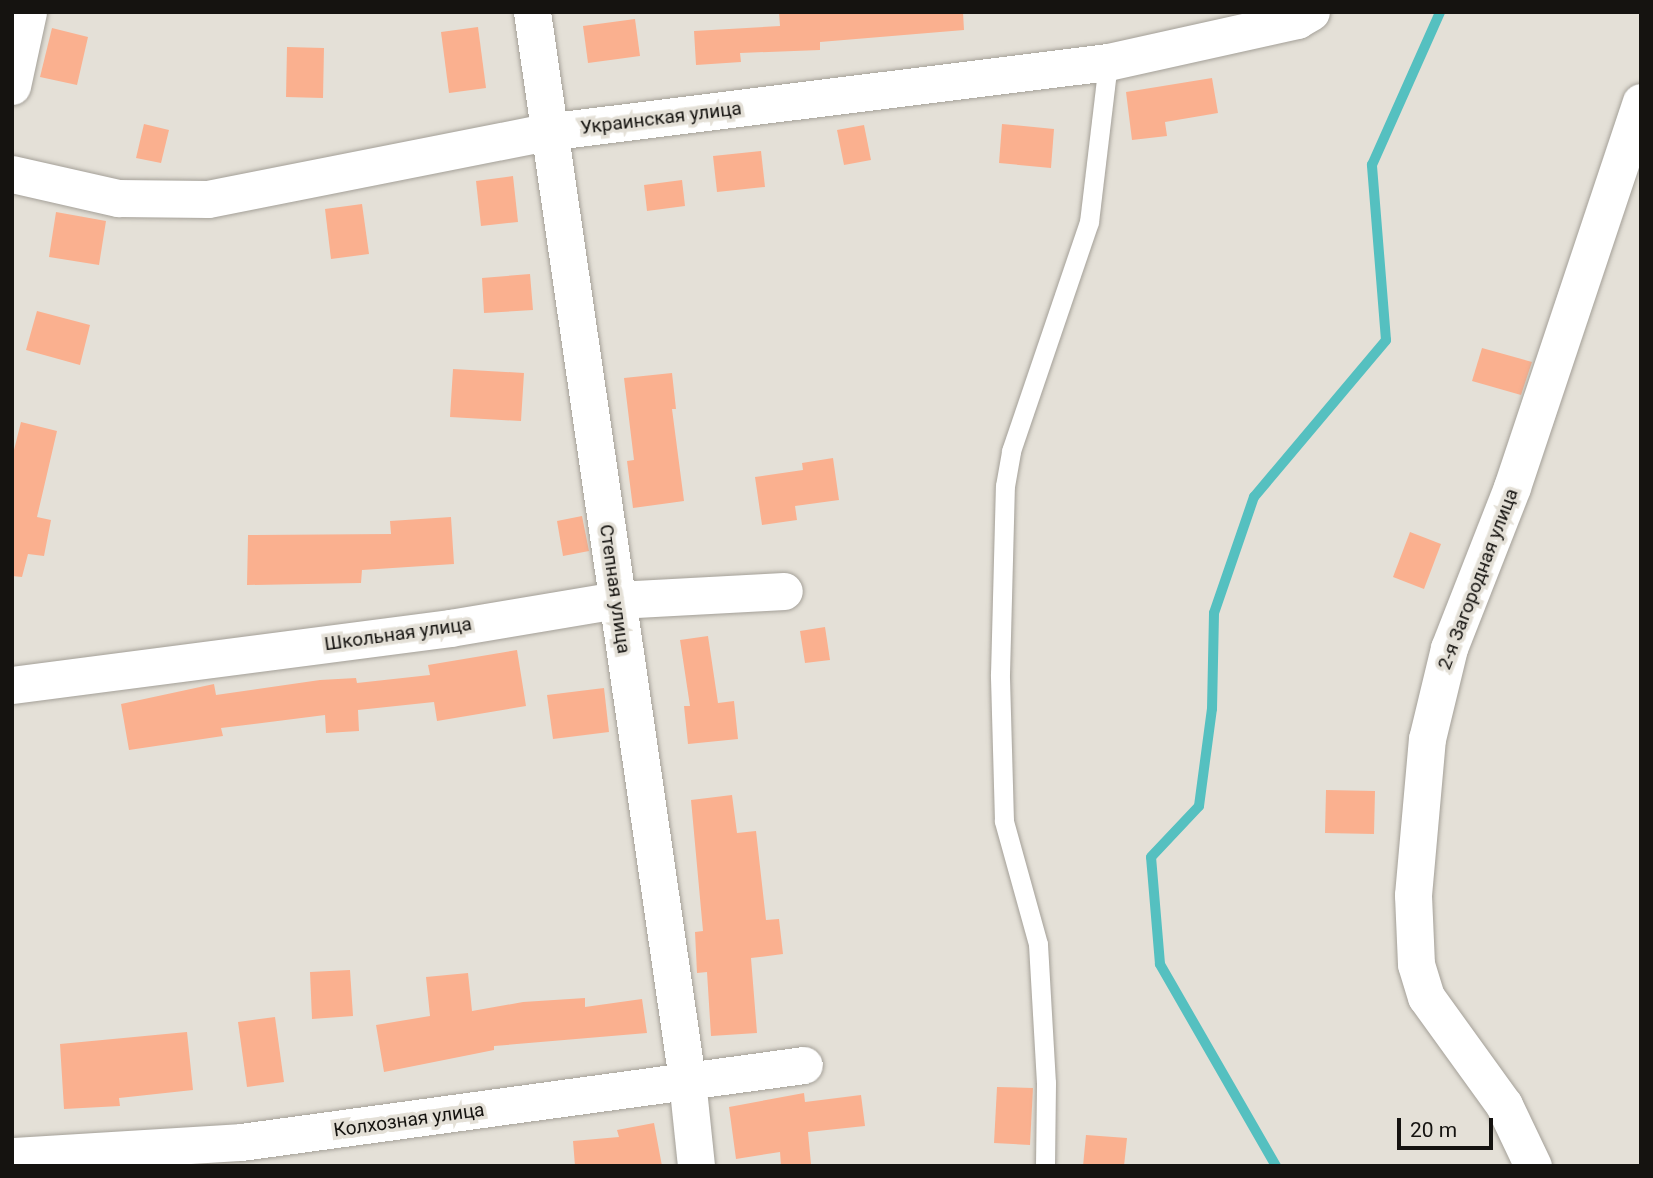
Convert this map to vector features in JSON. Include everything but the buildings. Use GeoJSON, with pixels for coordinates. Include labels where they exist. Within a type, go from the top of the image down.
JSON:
{"type":"FeatureCollection","features":[{"type":"Feature","properties":{"kind":"street"},"geometry":{"type":"LineString","coordinates":[[12,86],[28,12]]}},
{"type":"Feature","properties":{"kind":"street","name":"Степная улица"},"geometry":{"type":"LineString","coordinates":[[532,12],[547,132],[687,1080],[696,1166]]}},
{"type":"Feature","properties":{"kind":"street","name":"Украинская улица"},"geometry":{"type":"LineString","coordinates":[[12,174],[118,198],[208,199],[547,132],[1108,62],[1297,20],[1311,12]]}},
{"type":"Feature","properties":{"kind":"street","name":"2-я Загородная улица"},"geometry":{"type":"LineString","coordinates":[[1533,1166],[1504,1105],[1426,997],[1416,964],[1413,895],[1427,739],[1449,648],[1512,487],[1641,102]]}},
{"type":"Feature","properties":{"kind":"street","name":"Школьная улица"},"geometry":{"type":"LineString","coordinates":[[12,685],[450,628],[617,600],[784,591]]}},
{"type":"Feature","properties":{"kind":"street","name":"Колхозная улица"},"geometry":{"type":"LineString","coordinates":[[12,1156],[242,1142],[804,1065]]}},
{"type":"Feature","properties":{"kind":"lane"},"geometry":{"type":"LineString","coordinates":[[1045,1166],[1046,1083],[1038,944],[1004,821],[1000,674],[1005,486],[1018,429],[1089,222],[1108,62]]}},
{"type":"Feature","properties":{"kind":"waterway"},"geometry":{"type":"LineString","coordinates":[[1276,1166],[1160,964],[1151,857],[1199,806],[1212,709],[1214,613],[1254,497],[1386,340],[1372,165],[1440,12]]}}]}
